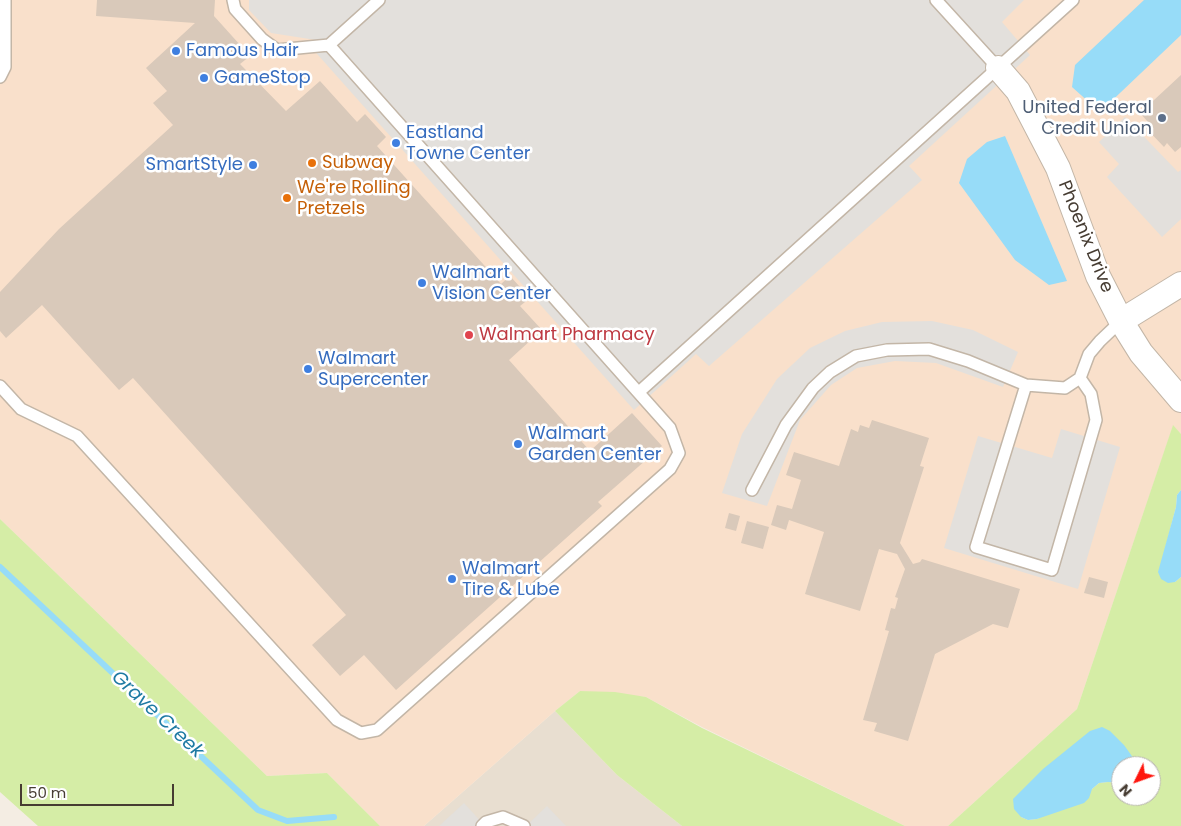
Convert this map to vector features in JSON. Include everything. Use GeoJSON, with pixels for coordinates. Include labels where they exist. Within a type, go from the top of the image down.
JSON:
{"type":"FeatureCollection","features":[{"type":"Feature","properties":{"kind":"street","name":"Phoenix Drive"},"geometry":{"type":"LineString","coordinates":[[998,68],[1018,91],[1058,168],[1098,276],[1121,321],[1141,353],[1181,400]]}},
{"type":"Feature","properties":{"kind":"street"},"geometry":{"type":"LineString","coordinates":[[1121,321],[1181,284]]}},
{"type":"Feature","properties":{"kind":"lane"},"geometry":{"type":"LineString","coordinates":[[0,77],[5,67],[5,0]]}},
{"type":"Feature","properties":{"kind":"lane"},"geometry":{"type":"LineString","coordinates":[[233,0],[234,9],[262,39],[277,50],[329,45],[380,0]]}},
{"type":"Feature","properties":{"kind":"lane"},"geometry":{"type":"LineString","coordinates":[[936,0],[998,68]]}},
{"type":"Feature","properties":{"kind":"lane"},"geometry":{"type":"LineString","coordinates":[[639,392],[1073,0]]}},
{"type":"Feature","properties":{"kind":"lane"},"geometry":{"type":"LineString","coordinates":[[0,386],[22,409],[77,436],[337,720],[361,733],[377,730],[670,469],[679,453],[670,428],[329,45]]}},
{"type":"Feature","properties":{"kind":"lane"},"geometry":{"type":"LineString","coordinates":[[752,490],[786,425],[813,388],[830,372],[856,356],[887,350],[929,348],[968,361],[1026,385],[1065,388],[1080,378],[1089,354],[1121,321]]}},
{"type":"Feature","properties":{"kind":"lane"},"geometry":{"type":"LineString","coordinates":[[1026,385],[976,548],[1052,570],[1096,420],[1091,394],[1080,378]]}},
{"type":"Feature","properties":{"kind":"lane"},"geometry":{"type":"LineString","coordinates":[[482,826],[486,822],[503,817],[524,826]]}},
{"type":"Feature","properties":{"kind":"shaded area"},"geometry":{"type":"Polygon","coordinates":[[[0,0],[1181,0],[1181,434],[1173,426],[1077,709],[948,826],[905,826],[702,727],[646,697],[580,691],[424,826],[380,826],[327,773],[267,776],[0,519],[0,0]]]}},
{"type":"Feature","properties":{"kind":"shaded area"},"geometry":{"type":"Polygon","coordinates":[[[249,0],[1024,0],[1002,22],[1030,55],[909,166],[922,180],[709,366],[696,354],[634,410],[310,46],[316,40],[271,33],[249,10],[249,0]]]}},
{"type":"Feature","properties":{"kind":"shaded area"},"geometry":{"type":"Polygon","coordinates":[[[1125,117],[1178,172],[1181,170],[1181,219],[1162,237],[1107,177],[1119,164],[1099,142],[1125,117]]]}},
{"type":"Feature","properties":{"kind":"shaded area"},"geometry":{"type":"Polygon","coordinates":[[[932,321],[973,330],[1018,352],[1003,387],[936,363],[895,361],[857,368],[831,385],[800,420],[767,506],[722,493],[742,434],[777,379],[810,348],[845,331],[882,322],[932,321]]]}},
{"type":"Feature","properties":{"kind":"shaded area"},"geometry":{"type":"Polygon","coordinates":[[[1061,429],[1120,447],[1078,589],[944,548],[978,436],[1052,458],[1061,429]]]}},
{"type":"Feature","properties":{"kind":"shaded area"},"geometry":{"type":"Polygon","coordinates":[[[555,711],[617,775],[682,826],[424,826],[555,711]]]}},
{"type":"Feature","properties":{"kind":"shaded area"},"geometry":{"type":"Polygon","coordinates":[[[464,803],[485,826],[439,826],[464,803]]]}},
{"type":"Feature","properties":{"kind":"shaded area"},"geometry":{"type":"Polygon","coordinates":[[[547,806],[566,826],[526,826],[547,806]]]}},
{"type":"Feature","properties":{"kind":"green space"},"geometry":{"type":"Polygon","coordinates":[[[1173,425],[1181,434],[1181,490],[1177,495],[1176,507],[1159,572],[1175,582],[1181,577],[1181,826],[948,826],[1077,709],[1173,425]]]}},
{"type":"Feature","properties":{"kind":"green space"},"geometry":{"type":"Polygon","coordinates":[[[0,519],[267,776],[327,773],[380,826],[38,826],[0,792],[0,519]]]}},
{"type":"Feature","properties":{"kind":"green space"},"geometry":{"type":"Polygon","coordinates":[[[580,691],[615,692],[646,697],[702,728],[905,826],[682,826],[617,775],[555,711],[580,691]]]}},
{"type":"Feature","properties":{"kind":"water"},"geometry":{"type":"Polygon","coordinates":[[[1144,0],[1181,0],[1181,35],[1100,112],[1072,87],[1075,65],[1144,0]]]}},
{"type":"Feature","properties":{"kind":"water"},"geometry":{"type":"Polygon","coordinates":[[[1005,136],[1067,281],[1049,285],[1015,260],[959,183],[967,159],[987,142],[1005,136]]]}},
{"type":"Feature","properties":{"kind":"water"},"geometry":{"type":"Polygon","coordinates":[[[1181,490],[1181,577],[1175,582],[1168,583],[1161,579],[1158,572],[1176,507],[1177,495],[1181,490]]]}},
{"type":"Feature","properties":{"kind":"water"},"geometry":{"type":"Polygon","coordinates":[[[1102,727],[1110,731],[1132,756],[1111,756],[1111,782],[1099,783],[1092,789],[1089,798],[1084,803],[1037,819],[1028,820],[1021,817],[1014,809],[1013,799],[1043,769],[1090,731],[1102,727]]]}},
{"type":"Feature","properties":{"kind":"building","name":"Walmart Supercenter"},"geometry":{"type":"Polygon","coordinates":[[[97,0],[215,0],[214,16],[250,56],[240,64],[286,111],[320,81],[357,122],[365,114],[386,137],[377,146],[501,284],[510,276],[530,298],[520,306],[542,330],[509,360],[590,451],[632,413],[662,446],[598,502],[602,506],[396,690],[364,655],[340,676],[312,645],[346,615],[133,378],[119,390],[42,305],[6,338],[0,331],[0,292],[59,229],[173,125],[153,103],[167,91],[146,68],[195,23],[96,16],[97,0]]]}},
{"type":"Feature","properties":{"kind":"building","name":"United Federal Credit Union"},"geometry":{"type":"Polygon","coordinates":[[[1181,75],[1181,147],[1175,152],[1167,143],[1164,147],[1144,126],[1148,122],[1140,113],[1181,75]]]}},
{"type":"Feature","properties":{"kind":"building"},"geometry":{"type":"Polygon","coordinates":[[[872,420],[929,438],[920,466],[924,467],[900,543],[913,564],[920,562],[922,559],[1020,589],[1008,628],[993,624],[935,654],[908,741],[874,731],[877,723],[863,720],[889,631],[885,630],[891,608],[895,609],[898,598],[895,597],[905,569],[897,554],[879,549],[860,611],[805,594],[824,532],[789,520],[786,530],[771,525],[777,505],[792,509],[801,480],[786,475],[794,452],[839,466],[851,429],[858,432],[860,425],[869,428],[872,420]]]}},
{"type":"Feature","properties":{"kind":"building"},"geometry":{"type":"Polygon","coordinates":[[[729,513],[740,516],[736,531],[725,528],[729,513]]]}},
{"type":"Feature","properties":{"kind":"building"},"geometry":{"type":"Polygon","coordinates":[[[747,521],[769,527],[763,549],[741,543],[747,521]]]}},
{"type":"Feature","properties":{"kind":"building"},"geometry":{"type":"Polygon","coordinates":[[[1089,577],[1108,582],[1104,598],[1084,593],[1089,577]]]}},
{"type":"Feature","properties":{"kind":"waterway","name":"Grave Creek"},"geometry":{"type":"LineString","coordinates":[[0,567],[258,810],[287,821],[334,817]]}},
{"type":"Feature","properties":{"kind":"place","name":"Famous Hair"},"geometry":{"type":"Point","coordinates":[176,51]}},
{"type":"Feature","properties":{"kind":"place","name":"GameStop"},"geometry":{"type":"Point","coordinates":[204,78]}},
{"type":"Feature","properties":{"kind":"place","name":"United Federal Credit Union"},"geometry":{"type":"Point","coordinates":[1162,118]}},
{"type":"Feature","properties":{"kind":"place","name":"Eastland Towne Center"},"geometry":{"type":"Point","coordinates":[396,143]}},
{"type":"Feature","properties":{"kind":"place","name":"Subway"},"geometry":{"type":"Point","coordinates":[312,163]}},
{"type":"Feature","properties":{"kind":"place","name":"SmartStyle"},"geometry":{"type":"Point","coordinates":[253,165]}},
{"type":"Feature","properties":{"kind":"place","name":"We're Rolling Pretzels"},"geometry":{"type":"Point","coordinates":[287,198]}},
{"type":"Feature","properties":{"kind":"place","name":"Walmart Vision Center"},"geometry":{"type":"Point","coordinates":[422,283]}},
{"type":"Feature","properties":{"kind":"place","name":"Walmart Pharmacy"},"geometry":{"type":"Point","coordinates":[469,335]}},
{"type":"Feature","properties":{"kind":"place","name":"Walmart Supercenter"},"geometry":{"type":"Point","coordinates":[308,369]}},
{"type":"Feature","properties":{"kind":"place","name":"Walmart Garden Center"},"geometry":{"type":"Point","coordinates":[518,444]}},
{"type":"Feature","properties":{"kind":"place","name":"Walmart Tire & Lube"},"geometry":{"type":"Point","coordinates":[452,579]}}]}
